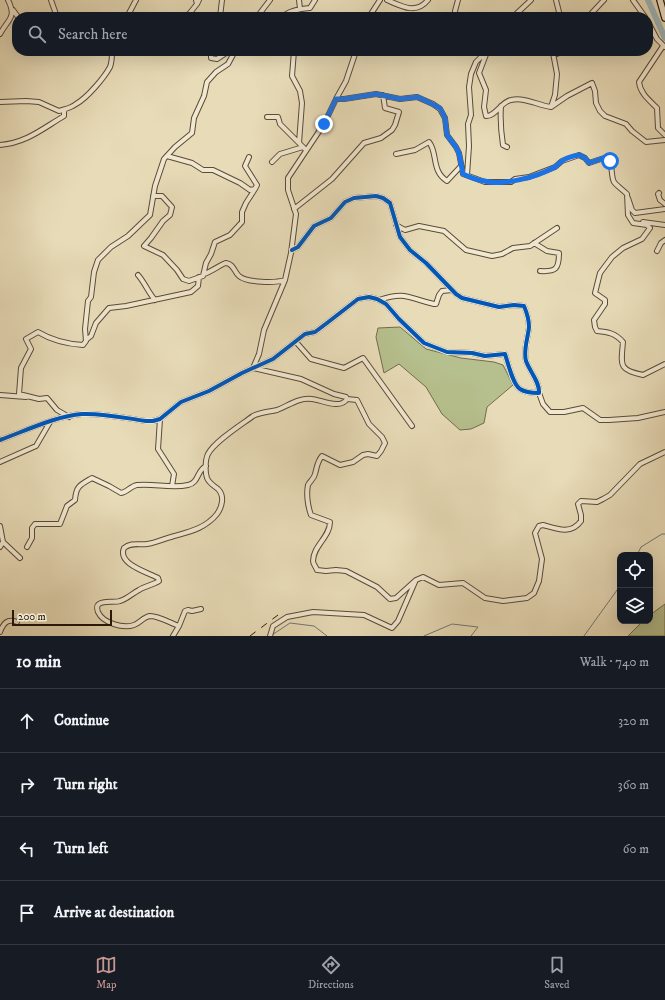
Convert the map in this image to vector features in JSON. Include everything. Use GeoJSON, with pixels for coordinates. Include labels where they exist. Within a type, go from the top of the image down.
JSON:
{"type":"FeatureCollection","features":[{"type":"Feature","properties":{"kind":"street"},"geometry":{"type":"LineString","coordinates":[[8,0],[13,10]]}},
{"type":"Feature","properties":{"kind":"street"},"geometry":{"type":"LineString","coordinates":[[51,0],[55,12]]}},
{"type":"Feature","properties":{"kind":"street"},"geometry":{"type":"LineString","coordinates":[[130,12],[136,0]]}},
{"type":"Feature","properties":{"kind":"street"},"geometry":{"type":"LineString","coordinates":[[221,12],[222,0]]}},
{"type":"Feature","properties":{"kind":"street"},"geometry":{"type":"LineString","coordinates":[[261,12],[270,0]]}},
{"type":"Feature","properties":{"kind":"street"},"geometry":{"type":"LineString","coordinates":[[299,0],[300,9]]}},
{"type":"Feature","properties":{"kind":"street"},"geometry":{"type":"LineString","coordinates":[[291,12],[310,8],[315,0]]}},
{"type":"Feature","properties":{"kind":"street"},"geometry":{"type":"LineString","coordinates":[[372,12],[380,0]]}},
{"type":"Feature","properties":{"kind":"street"},"geometry":{"type":"LineString","coordinates":[[387,0],[409,9],[420,7],[428,0]]}},
{"type":"Feature","properties":{"kind":"street"},"geometry":{"type":"LineString","coordinates":[[455,12],[458,0]]}},
{"type":"Feature","properties":{"kind":"street"},"geometry":{"type":"LineString","coordinates":[[518,12],[531,0]]}},
{"type":"Feature","properties":{"kind":"street"},"geometry":{"type":"LineString","coordinates":[[556,0],[559,12]]}},
{"type":"Feature","properties":{"kind":"street"},"geometry":{"type":"LineString","coordinates":[[593,12],[604,0]]}},
{"type":"Feature","properties":{"kind":"street"},"geometry":{"type":"LineString","coordinates":[[633,0],[641,12]]}},
{"type":"Feature","properties":{"kind":"street"},"geometry":{"type":"LineString","coordinates":[[660,0],[665,18]]}},
{"type":"Feature","properties":{"kind":"street"},"geometry":{"type":"LineString","coordinates":[[190,12],[197,1]]}},
{"type":"Feature","properties":{"kind":"street"},"geometry":{"type":"LineString","coordinates":[[0,34],[11,18],[12,14]]}},
{"type":"Feature","properties":{"kind":"street"},"geometry":{"type":"LineString","coordinates":[[653,31],[657,39],[664,46],[639,82],[644,96],[657,108],[658,128],[665,135]]}},
{"type":"Feature","properties":{"kind":"street"},"geometry":{"type":"LineString","coordinates":[[0,102],[39,102],[59,111],[64,110],[78,103],[96,86],[110,66],[112,56]]}},
{"type":"Feature","properties":{"kind":"street"},"geometry":{"type":"LineString","coordinates":[[211,56],[211,58],[217,59],[221,56]]}},
{"type":"Feature","properties":{"kind":"street"},"geometry":{"type":"LineString","coordinates":[[86,340],[88,301],[91,297],[94,272],[98,260],[111,247],[128,236],[150,215],[155,186],[164,159],[192,133],[194,118],[204,96],[207,82],[216,72],[228,64],[232,56]]}},
{"type":"Feature","properties":{"kind":"street"},"geometry":{"type":"LineString","coordinates":[[294,56],[292,76],[300,91],[302,102],[299,143]]}},
{"type":"Feature","properties":{"kind":"street"},"geometry":{"type":"LineString","coordinates":[[272,162],[280,154],[309,148],[324,124],[346,81],[354,56]]}},
{"type":"Feature","properties":{"kind":"street"},"geometry":{"type":"LineString","coordinates":[[467,175],[469,146],[468,124],[471,115],[468,87],[476,62],[483,56]]}},
{"type":"Feature","properties":{"kind":"street"},"geometry":{"type":"LineString","coordinates":[[485,56],[479,73],[486,90],[484,107],[486,116],[491,116],[501,106],[510,100],[522,99],[551,107],[567,96],[592,83],[596,103],[605,116],[626,124],[646,142],[665,140]]}},
{"type":"Feature","properties":{"kind":"street"},"geometry":{"type":"LineString","coordinates":[[551,107],[555,95],[557,74],[553,56]]}},
{"type":"Feature","properties":{"kind":"street"},"geometry":{"type":"LineString","coordinates":[[336,99],[376,94],[400,99],[418,97],[440,108],[445,118],[447,135],[459,153],[463,174],[485,182],[511,182],[515,179],[529,177],[555,167],[562,160],[579,155],[585,158],[589,163],[604,158],[611,164],[614,182],[627,194],[632,210],[635,213],[665,209]]}},
{"type":"Feature","properties":{"kind":"street"},"geometry":{"type":"LineString","coordinates":[[294,209],[332,180],[364,143],[381,138],[392,130],[399,112],[385,108],[383,95]]}},
{"type":"Feature","properties":{"kind":"street"},"geometry":{"type":"LineString","coordinates":[[501,106],[500,125],[503,145],[507,147]]}},
{"type":"Feature","properties":{"kind":"street"},"geometry":{"type":"LineString","coordinates":[[0,145],[13,144],[26,139],[64,116],[64,110]]}},
{"type":"Feature","properties":{"kind":"street"},"geometry":{"type":"LineString","coordinates":[[267,117],[278,117],[280,124],[304,149]]}},
{"type":"Feature","properties":{"kind":"street"},"geometry":{"type":"LineString","coordinates":[[396,154],[415,150],[429,142],[433,146],[435,166],[444,179],[447,181],[461,166]]}},
{"type":"Feature","properties":{"kind":"street"},"geometry":{"type":"LineString","coordinates":[[253,368],[259,354],[264,330],[285,280],[292,250],[296,214],[288,190],[288,178],[304,149]]}},
{"type":"Feature","properties":{"kind":"street"},"geometry":{"type":"LineString","coordinates":[[167,156],[192,163],[203,170],[213,170],[240,183],[250,190],[255,189]]}},
{"type":"Feature","properties":{"kind":"street"},"geometry":{"type":"LineString","coordinates":[[204,274],[206,263],[215,242],[230,235],[242,222],[242,212],[258,185],[245,166],[249,157]]}},
{"type":"Feature","properties":{"kind":"street"},"geometry":{"type":"LineString","coordinates":[[659,193],[660,200],[665,204]]}},
{"type":"Feature","properties":{"kind":"street"},"geometry":{"type":"LineString","coordinates":[[627,194],[628,215],[633,223],[647,225],[650,228],[642,239],[623,248],[615,254],[600,273],[595,293],[605,300],[605,304],[594,320],[594,327],[597,331],[609,332],[618,336],[623,342],[621,360],[623,367],[627,371],[643,375],[665,364]]}},
{"type":"Feature","properties":{"kind":"street"},"geometry":{"type":"LineString","coordinates":[[153,196],[162,196],[172,207],[170,216],[163,221],[144,246],[163,255],[183,279],[189,281],[203,276],[221,264],[227,263],[234,267],[238,276],[246,279],[278,282],[285,280]]}},
{"type":"Feature","properties":{"kind":"street"},"geometry":{"type":"LineString","coordinates":[[292,250],[298,247],[314,226],[331,218],[345,202],[354,198],[376,196],[383,198],[390,203],[400,237],[410,250],[426,263],[452,290],[462,298],[499,307],[514,305],[524,306],[528,316],[529,328],[526,361],[538,384],[539,393],[543,404],[550,412],[564,412],[583,408],[600,420],[638,418],[665,412]]}},
{"type":"Feature","properties":{"kind":"street"},"geometry":{"type":"LineString","coordinates":[[631,219],[639,222],[665,225]]}},
{"type":"Feature","properties":{"kind":"street"},"geometry":{"type":"LineString","coordinates":[[396,225],[405,230],[418,226],[444,231],[466,250],[492,256],[502,254],[513,248],[530,246],[557,228]]}},
{"type":"Feature","properties":{"kind":"street"},"geometry":{"type":"LineString","coordinates":[[657,251],[661,243],[665,240]]}},
{"type":"Feature","properties":{"kind":"street"},"geometry":{"type":"LineString","coordinates":[[534,243],[547,252],[559,253],[559,264],[557,268],[549,272],[540,271]]}},
{"type":"Feature","properties":{"kind":"street"},"geometry":{"type":"LineString","coordinates":[[138,275],[155,300]]}},
{"type":"Feature","properties":{"kind":"street"},"geometry":{"type":"LineString","coordinates":[[35,398],[19,394],[22,368],[31,350],[26,339],[38,332],[48,338],[66,344],[83,345],[91,336],[96,323],[109,308],[191,292],[198,286],[199,277]]}},
{"type":"Feature","properties":{"kind":"street"},"geometry":{"type":"LineString","coordinates":[[379,300],[391,296],[403,295],[436,304],[442,291],[452,290]]}},
{"type":"Feature","properties":{"kind":"street"},"geometry":{"type":"LineString","coordinates":[[0,440],[50,422],[69,417],[93,414],[146,421],[160,419],[181,402],[209,391],[273,359],[305,334],[315,332],[358,299],[369,297],[386,304],[398,319],[424,343],[447,352],[472,353],[485,356],[505,354],[519,389],[539,393]]}},
{"type":"Feature","properties":{"kind":"street"},"geometry":{"type":"LineString","coordinates":[[296,342],[312,359],[344,368],[363,358],[412,426]]}},
{"type":"Feature","properties":{"kind":"street"},"geometry":{"type":"LineString","coordinates":[[253,368],[301,379],[334,394],[346,397],[347,399],[358,400],[369,424],[382,437],[385,443],[382,451],[377,456],[368,454],[363,455],[353,462],[340,465],[322,456],[317,462],[314,477],[307,489],[309,510],[311,515],[330,522],[327,535],[315,554],[313,562],[317,570],[326,572],[336,570],[346,572],[377,587],[390,599],[396,598],[416,580],[423,577],[439,585],[463,583],[485,598],[503,601],[526,598],[534,593],[539,581],[542,559],[535,533],[539,526],[543,525],[567,530],[573,529],[581,521],[578,504],[581,501],[597,502],[610,495],[640,464],[665,452]]}},
{"type":"Feature","properties":{"kind":"street"},"geometry":{"type":"LineString","coordinates":[[0,395],[47,398],[57,410],[69,417]]}},
{"type":"Feature","properties":{"kind":"street"},"geometry":{"type":"LineString","coordinates":[[179,626],[150,616],[144,618],[135,625],[116,625],[98,614],[97,606],[100,603],[120,602],[140,589],[159,581],[158,578],[140,570],[124,559],[122,551],[124,548],[131,544],[156,542],[195,530],[209,523],[221,507],[222,496],[207,478],[207,456],[213,448],[232,432],[258,414],[278,409],[304,399],[310,398],[341,404],[347,399]]}},
{"type":"Feature","properties":{"kind":"street"},"geometry":{"type":"LineString","coordinates":[[160,419],[158,449],[174,474],[172,486]]}},
{"type":"Feature","properties":{"kind":"street"},"geometry":{"type":"LineString","coordinates":[[0,462],[36,446],[50,422]]}},
{"type":"Feature","properties":{"kind":"street"},"geometry":{"type":"LineString","coordinates":[[27,547],[32,538],[32,528],[34,524],[60,524],[67,506],[74,500],[76,491],[80,485],[92,478],[120,493],[135,485],[188,485],[193,483],[198,478],[203,467],[206,466]]}},
{"type":"Feature","properties":{"kind":"street"},"geometry":{"type":"LineString","coordinates":[[0,526],[4,542],[20,558]]}},
{"type":"Feature","properties":{"kind":"street"},"geometry":{"type":"LineString","coordinates":[[0,547],[4,542]]}},
{"type":"Feature","properties":{"kind":"street"},"geometry":{"type":"LineString","coordinates":[[271,635],[273,626],[287,617],[313,612],[364,616],[392,628],[398,621],[416,580]]}},
{"type":"Feature","properties":{"kind":"street"},"geometry":{"type":"LineString","coordinates":[[173,636],[185,611],[192,611],[201,608]]}},
{"type":"Feature","properties":{"kind":"street"},"geometry":{"type":"LineString","coordinates":[[0,632],[7,621],[14,620],[17,622]]}},
{"type":"Feature","properties":{"kind":"green space"},"geometry":{"type":"Polygon","coordinates":[[[400,327],[426,349],[461,358],[494,362],[503,365],[513,385],[487,407],[484,423],[471,429],[460,430],[442,414],[426,387],[399,364],[384,373],[376,337],[378,328],[400,327]]]}},
{"type":"Feature","properties":{"kind":"green space"},"geometry":{"type":"Polygon","coordinates":[[[665,604],[665,636],[628,636],[640,624],[653,624],[653,613],[665,604]]]}},
{"type":"Feature","properties":{"kind":"waterway"},"geometry":{"type":"LineString","coordinates":[[648,0],[665,38]]}},
{"type":"Feature","properties":{"kind":"waterway"},"geometry":{"type":"LineString","coordinates":[[638,552],[641,547],[662,534],[665,534]]}},
{"type":"Feature","properties":{"kind":"waterway"},"geometry":{"type":"LineString","coordinates":[[584,636],[619,588]]}},
{"type":"Feature","properties":{"kind":"waterway"},"geometry":{"type":"LineString","coordinates":[[272,635],[290,623],[314,626],[327,636]]}},
{"type":"Feature","properties":{"kind":"waterway"},"geometry":{"type":"LineString","coordinates":[[424,636],[452,624],[478,627],[471,636]]}},
{"type":"Feature","properties":{"kind":"railway"},"geometry":{"type":"LineString","coordinates":[[250,636],[282,612]]}},
{"type":"Feature","properties":{"kind":"cycle path"},"geometry":{"type":"LineString","coordinates":[[0,440],[41,424],[72,415],[106,415],[146,421],[160,419],[181,402],[209,391],[242,373],[273,359],[305,334],[315,332],[358,299],[369,297],[386,304],[424,343],[447,352],[472,353],[485,356],[505,354],[517,387],[527,392],[539,393],[538,385],[525,357],[529,321],[524,306],[514,305],[499,307],[462,298],[456,294],[426,263],[410,250],[400,237],[390,203],[383,198],[376,196],[354,198],[345,202],[331,218],[314,226],[298,247],[292,250]]}},
{"type":"Feature","properties":{"kind":"route"},"geometry":{"type":"LineString","coordinates":[[324,124],[336,99],[376,94],[400,99],[418,97],[440,108],[445,118],[447,135],[450,142],[456,147],[459,153],[463,174],[485,182],[504,183],[511,182],[515,179],[529,177],[555,167],[562,160],[579,155],[585,158],[589,163],[604,158],[610,161]]}}]}
